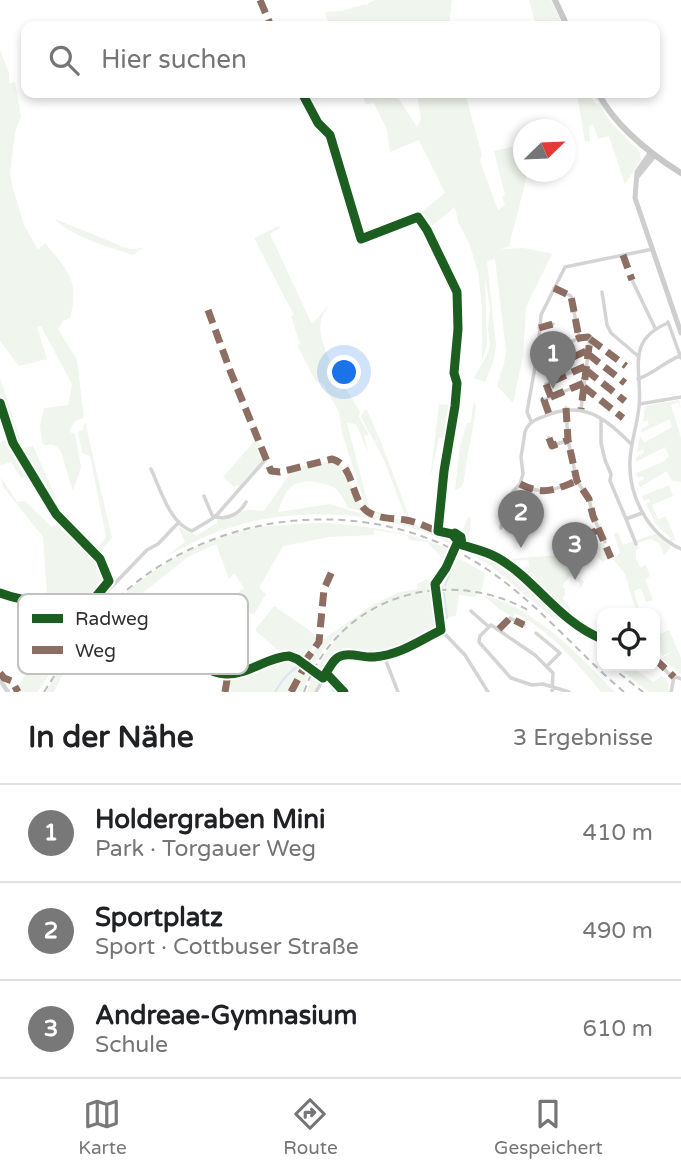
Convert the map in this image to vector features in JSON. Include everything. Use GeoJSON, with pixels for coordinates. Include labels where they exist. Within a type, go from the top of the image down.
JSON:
{"type":"FeatureCollection","features":[{"type":"Feature","properties":{"kind":"main road"},"geometry":{"type":"LineString","coordinates":[[555,0],[565,21]]}},
{"type":"Feature","properties":{"kind":"main road"},"geometry":{"type":"LineString","coordinates":[[602,98],[615,117],[640,143],[681,173]]}},
{"type":"Feature","properties":{"kind":"main road"},"geometry":{"type":"LineString","coordinates":[[640,143],[644,161]]}},
{"type":"Feature","properties":{"kind":"main road"},"geometry":{"type":"LineString","coordinates":[[653,154],[638,170],[634,189],[635,201],[681,332]]}},
{"type":"Feature","properties":{"kind":"main road"},"geometry":{"type":"LineString","coordinates":[[636,177],[653,154]]}},
{"type":"Feature","properties":{"kind":"street"},"geometry":{"type":"LineString","coordinates":[[531,421],[527,412],[541,315],[565,267],[653,249]]}},
{"type":"Feature","properties":{"kind":"street"},"geometry":{"type":"LineString","coordinates":[[632,280],[655,328]]}},
{"type":"Feature","properties":{"kind":"street"},"geometry":{"type":"LineString","coordinates":[[554,288],[571,296],[579,338]]}},
{"type":"Feature","properties":{"kind":"street"},"geometry":{"type":"LineString","coordinates":[[602,292],[607,326],[611,333],[638,356]]}},
{"type":"Feature","properties":{"kind":"street"},"geometry":{"type":"LineString","coordinates":[[638,379],[652,374],[667,361],[680,357],[668,322],[655,328],[645,339],[638,356],[638,379],[639,404],[629,462],[631,482],[642,513],[658,534],[681,549]]}},
{"type":"Feature","properties":{"kind":"street"},"geometry":{"type":"LineString","coordinates":[[539,328],[553,324]]}},
{"type":"Feature","properties":{"kind":"street"},"geometry":{"type":"LineString","coordinates":[[538,350],[548,353],[579,338],[588,337],[581,409]]}},
{"type":"Feature","properties":{"kind":"street"},"geometry":{"type":"LineString","coordinates":[[553,380],[548,369],[588,350]]}},
{"type":"Feature","properties":{"kind":"street"},"geometry":{"type":"LineString","coordinates":[[548,353],[554,366]]}},
{"type":"Feature","properties":{"kind":"street"},"geometry":{"type":"LineString","coordinates":[[551,397],[546,384],[586,366]]}},
{"type":"Feature","properties":{"kind":"street"},"geometry":{"type":"LineString","coordinates":[[549,414],[544,400],[584,383]]}},
{"type":"Feature","properties":{"kind":"street"},"geometry":{"type":"LineString","coordinates":[[639,404],[680,399]]}},
{"type":"Feature","properties":{"kind":"street"},"geometry":{"type":"LineString","coordinates":[[501,528],[506,499],[520,484],[525,432],[531,421],[566,408],[581,409],[601,419],[631,444]]}},
{"type":"Feature","properties":{"kind":"street"},"geometry":{"type":"LineString","coordinates":[[566,408],[568,440],[577,481],[589,499],[605,542]]}},
{"type":"Feature","properties":{"kind":"street"},"geometry":{"type":"LineString","coordinates":[[601,419],[603,452],[611,474],[610,481],[636,544]]}},
{"type":"Feature","properties":{"kind":"street"},"geometry":{"type":"LineString","coordinates":[[549,438],[552,446],[568,440]]}},
{"type":"Feature","properties":{"kind":"street"},"geometry":{"type":"LineString","coordinates":[[151,469],[179,522],[192,531],[215,517],[266,459]]}},
{"type":"Feature","properties":{"kind":"street"},"geometry":{"type":"LineString","coordinates":[[520,484],[534,491],[549,491],[577,481]]}},
{"type":"Feature","properties":{"kind":"street"},"geometry":{"type":"LineString","coordinates":[[204,496],[212,515],[221,519],[237,513],[246,502]]}},
{"type":"Feature","properties":{"kind":"street"},"geometry":{"type":"LineString","coordinates":[[626,519],[642,513]]}},
{"type":"Feature","properties":{"kind":"street"},"geometry":{"type":"LineString","coordinates":[[104,594],[146,550],[158,544],[179,522]]}},
{"type":"Feature","properties":{"kind":"street"},"geometry":{"type":"LineString","coordinates":[[583,536],[599,530]]}},
{"type":"Feature","properties":{"kind":"street"},"geometry":{"type":"LineString","coordinates":[[471,611],[489,627]]}},
{"type":"Feature","properties":{"kind":"street"},"geometry":{"type":"LineString","coordinates":[[499,629],[510,618],[524,625]]}},
{"type":"Feature","properties":{"kind":"street"},"geometry":{"type":"LineString","coordinates":[[552,692],[553,686],[553,673],[535,654],[491,625],[480,636],[479,642],[511,678],[532,685],[553,686],[569,692]]}},
{"type":"Feature","properties":{"kind":"street"},"geometry":{"type":"LineString","coordinates":[[316,692],[336,659],[342,655],[370,658],[384,656],[407,650],[441,630],[465,655],[488,692]]}},
{"type":"Feature","properties":{"kind":"street"},"geometry":{"type":"LineString","coordinates":[[536,633],[560,653],[547,666]]}},
{"type":"Feature","properties":{"kind":"street"},"geometry":{"type":"LineString","coordinates":[[248,669],[289,656],[323,678]]}},
{"type":"Feature","properties":{"kind":"street"},"geometry":{"type":"LineString","coordinates":[[384,656],[398,692]]}},
{"type":"Feature","properties":{"kind":"street"},"geometry":{"type":"LineString","coordinates":[[660,664],[674,677],[681,679]]}},
{"type":"Feature","properties":{"kind":"street"},"geometry":{"type":"LineString","coordinates":[[671,692],[674,677]]}},
{"type":"Feature","properties":{"kind":"street"},"geometry":{"type":"LineString","coordinates":[[0,680],[8,692]]}},
{"type":"Feature","properties":{"kind":"shaded area"},"geometry":{"type":"Polygon","coordinates":[[[375,0],[452,0],[450,21],[328,21],[325,12],[342,11],[365,4],[369,6],[367,4],[375,0]]]}},
{"type":"Feature","properties":{"kind":"shaded area"},"geometry":{"type":"Polygon","coordinates":[[[529,0],[551,0],[561,21],[535,21],[529,0]]]}},
{"type":"Feature","properties":{"kind":"shaded area"},"geometry":{"type":"Polygon","coordinates":[[[0,50],[9,73],[9,83],[15,82],[21,117],[15,132],[10,173],[24,225],[38,250],[45,243],[60,261],[73,285],[70,318],[63,321],[58,329],[77,360],[84,418],[75,421],[69,432],[75,434],[81,467],[73,491],[61,452],[54,446],[42,443],[40,426],[44,408],[68,405],[72,384],[41,326],[37,327],[47,359],[19,366],[0,341],[0,50]]]}},
{"type":"Feature","properties":{"kind":"shaded area"},"geometry":{"type":"Polygon","coordinates":[[[363,98],[398,98],[417,127],[421,119],[418,98],[466,98],[482,155],[480,161],[498,210],[505,205],[502,197],[505,195],[494,151],[513,146],[513,182],[525,182],[509,246],[501,249],[524,248],[552,254],[526,307],[523,356],[513,403],[497,386],[506,350],[495,259],[487,261],[496,346],[485,382],[474,378],[490,345],[490,309],[485,275],[487,345],[482,360],[482,307],[478,272],[469,243],[458,222],[455,207],[428,229],[419,214],[445,193],[419,140],[390,152],[387,130],[374,103],[366,104],[363,98]]]}},
{"type":"Feature","properties":{"kind":"shaded area"},"geometry":{"type":"Polygon","coordinates":[[[578,98],[592,98],[600,106],[597,98],[611,123],[640,152],[641,160],[625,184],[609,136],[598,139],[593,124],[589,126],[590,141],[585,142],[578,98]]]}},
{"type":"Feature","properties":{"kind":"shaded area"},"geometry":{"type":"Polygon","coordinates":[[[55,219],[130,249],[143,248],[133,255],[114,249],[70,231],[55,219]]]}},
{"type":"Feature","properties":{"kind":"shaded area"},"geometry":{"type":"Polygon","coordinates":[[[279,226],[280,228],[270,234],[312,324],[329,305],[321,320],[323,342],[333,367],[360,411],[359,417],[369,435],[364,436],[369,455],[356,424],[347,423],[369,508],[386,516],[372,513],[362,504],[364,502],[342,433],[339,412],[323,384],[315,380],[297,345],[300,344],[291,316],[294,315],[254,238],[279,226]]]}},
{"type":"Feature","properties":{"kind":"shaded area"},"geometry":{"type":"Polygon","coordinates":[[[0,378],[23,448],[33,446],[57,500],[48,497],[33,474],[21,478],[11,462],[0,463],[0,442],[13,438],[0,402],[0,378]]]}},
{"type":"Feature","properties":{"kind":"shaded area"},"geometry":{"type":"Polygon","coordinates":[[[679,400],[681,409],[678,402],[671,405],[681,438],[681,482],[672,481],[667,471],[640,487],[638,482],[644,479],[643,476],[637,478],[636,473],[663,462],[669,456],[665,447],[636,462],[636,457],[644,453],[643,449],[637,452],[640,435],[644,443],[672,427],[669,419],[641,433],[642,428],[649,425],[647,420],[643,422],[645,406],[679,400]]]}},
{"type":"Feature","properties":{"kind":"shaded area"},"geometry":{"type":"Polygon","coordinates":[[[473,403],[476,404],[475,417],[464,479],[462,487],[455,490],[460,446],[467,423],[471,423],[473,403]]]}},
{"type":"Feature","properties":{"kind":"shaded area"},"geometry":{"type":"Polygon","coordinates":[[[439,404],[454,406],[450,437],[439,438],[430,479],[439,404]]]}},
{"type":"Feature","properties":{"kind":"shaded area"},"geometry":{"type":"Polygon","coordinates":[[[364,410],[367,410],[381,442],[409,517],[404,513],[384,460],[361,417],[364,410]]]}},
{"type":"Feature","properties":{"kind":"shaded area"},"geometry":{"type":"Polygon","coordinates":[[[85,422],[112,538],[100,552],[112,574],[113,584],[103,594],[47,594],[43,537],[4,488],[0,476],[17,502],[25,501],[52,527],[61,521],[94,553],[106,537],[90,456],[82,453],[78,432],[83,430],[85,422]]]}},
{"type":"Feature","properties":{"kind":"shaded area"},"geometry":{"type":"Polygon","coordinates":[[[257,438],[265,458],[240,487],[234,487],[223,477],[257,438]]]}},
{"type":"Feature","properties":{"kind":"shaded area"},"geometry":{"type":"Polygon","coordinates":[[[330,461],[341,465],[361,506],[367,512],[348,508],[343,497],[334,488],[304,482],[297,483],[288,490],[278,512],[330,504],[355,512],[407,521],[453,536],[457,542],[455,546],[425,532],[392,522],[316,514],[240,524],[183,547],[164,558],[185,542],[178,526],[197,535],[217,523],[217,519],[246,510],[264,510],[292,471],[330,461]]]}},
{"type":"Feature","properties":{"kind":"shaded area"},"geometry":{"type":"Polygon","coordinates":[[[669,485],[673,496],[652,505],[658,519],[666,516],[676,541],[672,539],[673,543],[656,524],[646,504],[650,502],[649,499],[644,501],[642,496],[669,485]]]}},
{"type":"Feature","properties":{"kind":"shaded area"},"geometry":{"type":"Polygon","coordinates":[[[468,517],[471,518],[468,547],[495,557],[517,574],[558,613],[553,618],[492,567],[459,546],[459,539],[454,534],[461,536],[468,517]]]}},
{"type":"Feature","properties":{"kind":"shaded area"},"geometry":{"type":"Polygon","coordinates":[[[325,523],[358,526],[406,535],[374,530],[374,535],[329,537],[283,546],[259,588],[266,594],[254,614],[248,613],[248,594],[237,594],[244,588],[234,573],[229,579],[216,544],[188,557],[141,594],[126,594],[157,569],[216,539],[250,529],[325,523]]]}},
{"type":"Feature","properties":{"kind":"shaded area"},"geometry":{"type":"Polygon","coordinates":[[[618,532],[623,545],[655,534],[671,547],[664,555],[659,543],[650,539],[637,543],[639,548],[636,550],[636,558],[640,567],[646,565],[650,576],[645,579],[653,600],[646,602],[641,588],[634,591],[639,608],[634,605],[625,574],[613,559],[620,553],[614,534],[618,532]]]}},
{"type":"Feature","properties":{"kind":"shaded area"},"geometry":{"type":"Polygon","coordinates":[[[406,535],[422,539],[453,551],[447,563],[427,542],[410,540],[406,535]]]}},
{"type":"Feature","properties":{"kind":"shaded area"},"geometry":{"type":"Polygon","coordinates":[[[604,542],[607,558],[603,562],[590,551],[572,571],[584,582],[579,589],[580,584],[570,576],[562,586],[565,595],[562,598],[571,610],[567,616],[513,567],[513,564],[518,564],[519,568],[529,567],[528,560],[509,561],[569,554],[604,542]]]}},
{"type":"Feature","properties":{"kind":"shaded area"},"geometry":{"type":"Polygon","coordinates":[[[460,559],[485,573],[482,590],[474,597],[459,595],[456,616],[439,618],[435,597],[438,629],[392,650],[370,653],[342,652],[331,662],[314,692],[307,692],[312,675],[341,630],[318,658],[302,692],[225,692],[229,676],[248,674],[248,670],[288,657],[304,666],[321,641],[374,604],[400,592],[418,589],[417,584],[427,579],[430,586],[446,584],[455,560],[460,559]]]}},
{"type":"Feature","properties":{"kind":"shaded area"},"geometry":{"type":"Polygon","coordinates":[[[0,588],[23,594],[18,594],[18,604],[0,597],[0,588]]]}},
{"type":"Feature","properties":{"kind":"shaded area"},"geometry":{"type":"Polygon","coordinates":[[[483,595],[521,611],[555,634],[615,692],[601,692],[552,638],[515,613],[513,617],[499,609],[483,595]]]}},
{"type":"Feature","properties":{"kind":"shaded area"},"geometry":{"type":"Polygon","coordinates":[[[274,606],[318,639],[303,662],[294,655],[281,653],[255,630],[274,606]]]}},
{"type":"Feature","properties":{"kind":"shaded area"},"geometry":{"type":"Polygon","coordinates":[[[669,630],[681,658],[681,674],[662,658],[674,651],[662,656],[660,634],[669,630]]]}},
{"type":"Feature","properties":{"kind":"shaded area"},"geometry":{"type":"Polygon","coordinates":[[[622,671],[638,671],[653,682],[662,676],[668,683],[669,692],[649,692],[622,671]]]}},
{"type":"Feature","properties":{"kind":"shaded area"},"geometry":{"type":"Polygon","coordinates":[[[25,674],[49,674],[38,692],[19,692],[17,688],[25,674]]]}},
{"type":"Feature","properties":{"kind":"shaded area"},"geometry":{"type":"Polygon","coordinates":[[[57,674],[63,674],[54,692],[46,692],[57,674]]]}},
{"type":"Feature","properties":{"kind":"waterway"},"geometry":{"type":"LineString","coordinates":[[445,585],[453,566],[452,560]]}},
{"type":"Feature","properties":{"kind":"waterway"},"geometry":{"type":"LineString","coordinates":[[440,618],[447,618],[444,593]]}},
{"type":"Feature","properties":{"kind":"waterway"},"geometry":{"type":"LineString","coordinates":[[432,633],[436,631],[434,619]]}},
{"type":"Feature","properties":{"kind":"waterway"},"geometry":{"type":"LineString","coordinates":[[346,654],[369,656],[399,650]]}},
{"type":"Feature","properties":{"kind":"waterway"},"geometry":{"type":"LineString","coordinates":[[277,656],[292,653]]}},
{"type":"Feature","properties":{"kind":"waterway"},"geometry":{"type":"LineString","coordinates":[[330,665],[340,654]]}},
{"type":"Feature","properties":{"kind":"waterway"},"geometry":{"type":"LineString","coordinates":[[296,655],[300,658],[301,655]]}},
{"type":"Feature","properties":{"kind":"waterway"},"geometry":{"type":"LineString","coordinates":[[251,666],[261,662]]}},
{"type":"Feature","properties":{"kind":"waterway"},"geometry":{"type":"LineString","coordinates":[[275,692],[289,673],[300,666]]}},
{"type":"Feature","properties":{"kind":"waterway"},"geometry":{"type":"LineString","coordinates":[[328,681],[334,692]]}},
{"type":"Feature","properties":{"kind":"railway"},"geometry":{"type":"LineString","coordinates":[[123,594],[167,561],[210,540],[256,527],[303,520],[351,521],[398,529],[443,545],[504,581],[624,692]]}},
{"type":"Feature","properties":{"kind":"railway"},"geometry":{"type":"LineString","coordinates":[[304,692],[320,660],[341,633],[367,613],[396,598],[428,591],[461,590],[495,596],[528,610]]}},
{"type":"Feature","properties":{"kind":"railway"},"geometry":{"type":"LineString","coordinates":[[616,671],[643,692]]}},
{"type":"Feature","properties":{"kind":"railway"},"geometry":{"type":"LineString","coordinates":[[44,692],[56,674]]}},
{"type":"Feature","properties":{"kind":"marked path"},"geometry":{"type":"LineString","coordinates":[[260,0],[269,21]]}},
{"type":"Feature","properties":{"kind":"marked path"},"geometry":{"type":"LineString","coordinates":[[623,255],[632,280]]}},
{"type":"Feature","properties":{"kind":"marked path"},"geometry":{"type":"LineString","coordinates":[[554,288],[571,296],[579,338]]}},
{"type":"Feature","properties":{"kind":"marked path"},"geometry":{"type":"LineString","coordinates":[[208,310],[271,471],[280,472],[332,459],[345,468],[358,500],[368,512],[381,517],[410,521],[442,532]]}},
{"type":"Feature","properties":{"kind":"marked path"},"geometry":{"type":"LineString","coordinates":[[539,328],[553,324]]}},
{"type":"Feature","properties":{"kind":"marked path"},"geometry":{"type":"LineString","coordinates":[[538,350],[548,353],[579,338],[590,339],[581,409]]}},
{"type":"Feature","properties":{"kind":"marked path"},"geometry":{"type":"LineString","coordinates":[[590,339],[626,366]]}},
{"type":"Feature","properties":{"kind":"marked path"},"geometry":{"type":"LineString","coordinates":[[554,366],[588,350]]}},
{"type":"Feature","properties":{"kind":"marked path"},"geometry":{"type":"LineString","coordinates":[[548,353],[554,366],[548,369],[553,381],[546,384],[551,397],[544,400],[549,414]]}},
{"type":"Feature","properties":{"kind":"marked path"},"geometry":{"type":"LineString","coordinates":[[588,354],[625,383]]}},
{"type":"Feature","properties":{"kind":"marked path"},"geometry":{"type":"LineString","coordinates":[[553,381],[586,366]]}},
{"type":"Feature","properties":{"kind":"marked path"},"geometry":{"type":"LineString","coordinates":[[586,370],[625,401]]}},
{"type":"Feature","properties":{"kind":"marked path"},"geometry":{"type":"LineString","coordinates":[[551,397],[584,383]]}},
{"type":"Feature","properties":{"kind":"marked path"},"geometry":{"type":"LineString","coordinates":[[584,387],[623,418]]}},
{"type":"Feature","properties":{"kind":"marked path"},"geometry":{"type":"LineString","coordinates":[[566,408],[568,440],[577,481],[589,499],[593,516],[611,558]]}},
{"type":"Feature","properties":{"kind":"marked path"},"geometry":{"type":"LineString","coordinates":[[549,438],[552,446],[568,440]]}},
{"type":"Feature","properties":{"kind":"marked path"},"geometry":{"type":"LineString","coordinates":[[520,484],[542,491],[577,481]]}},
{"type":"Feature","properties":{"kind":"marked path"},"geometry":{"type":"LineString","coordinates":[[583,536],[599,530]]}},
{"type":"Feature","properties":{"kind":"marked path"},"geometry":{"type":"LineString","coordinates":[[303,664],[319,642],[324,589],[333,569]]}},
{"type":"Feature","properties":{"kind":"marked path"},"geometry":{"type":"LineString","coordinates":[[499,629],[510,618],[524,625]]}},
{"type":"Feature","properties":{"kind":"marked path"},"geometry":{"type":"LineString","coordinates":[[660,664],[674,677]]}},
{"type":"Feature","properties":{"kind":"marked path"},"geometry":{"type":"LineString","coordinates":[[291,692],[305,666]]}},
{"type":"Feature","properties":{"kind":"marked path"},"geometry":{"type":"LineString","coordinates":[[0,673],[12,681],[18,692]]}},
{"type":"Feature","properties":{"kind":"marked path"},"geometry":{"type":"LineString","coordinates":[[225,692],[228,674]]}},
{"type":"Feature","properties":{"kind":"cycle path"},"geometry":{"type":"LineString","coordinates":[[305,98],[318,123],[330,135],[361,239],[418,217],[457,292],[458,329],[454,373],[457,383],[438,531],[452,534],[458,541],[446,568],[435,584],[441,630]]}},
{"type":"Feature","properties":{"kind":"cycle path"},"geometry":{"type":"LineString","coordinates":[[0,403],[13,443],[56,514],[100,559],[109,581],[98,594]]}},
{"type":"Feature","properties":{"kind":"cycle path"},"geometry":{"type":"LineString","coordinates":[[455,533],[461,537],[462,545],[489,554],[512,567],[573,622],[597,636]]}},
{"type":"Feature","properties":{"kind":"cycle path"},"geometry":{"type":"LineString","coordinates":[[0,593],[18,598]]}},
{"type":"Feature","properties":{"kind":"cycle path"},"geometry":{"type":"LineString","coordinates":[[344,692],[326,673],[339,657],[374,657],[392,653],[441,630]]}},
{"type":"Feature","properties":{"kind":"cycle path"},"geometry":{"type":"LineString","coordinates":[[248,670],[273,659],[289,656],[323,678]]}},
{"type":"Feature","properties":{"kind":"cycle path"},"geometry":{"type":"LineString","coordinates":[[226,674],[234,674]]}},
{"type":"Feature","properties":{"kind":"place","name":"Holdergraben Mini"},"geometry":{"type":"Point","coordinates":[553,389]}},
{"type":"Feature","properties":{"kind":"place","name":"Sportplatz"},"geometry":{"type":"Point","coordinates":[521,548]}},
{"type":"Feature","properties":{"kind":"place","name":"Andreae-Gymnasium"},"geometry":{"type":"Point","coordinates":[575,580]}}]}
